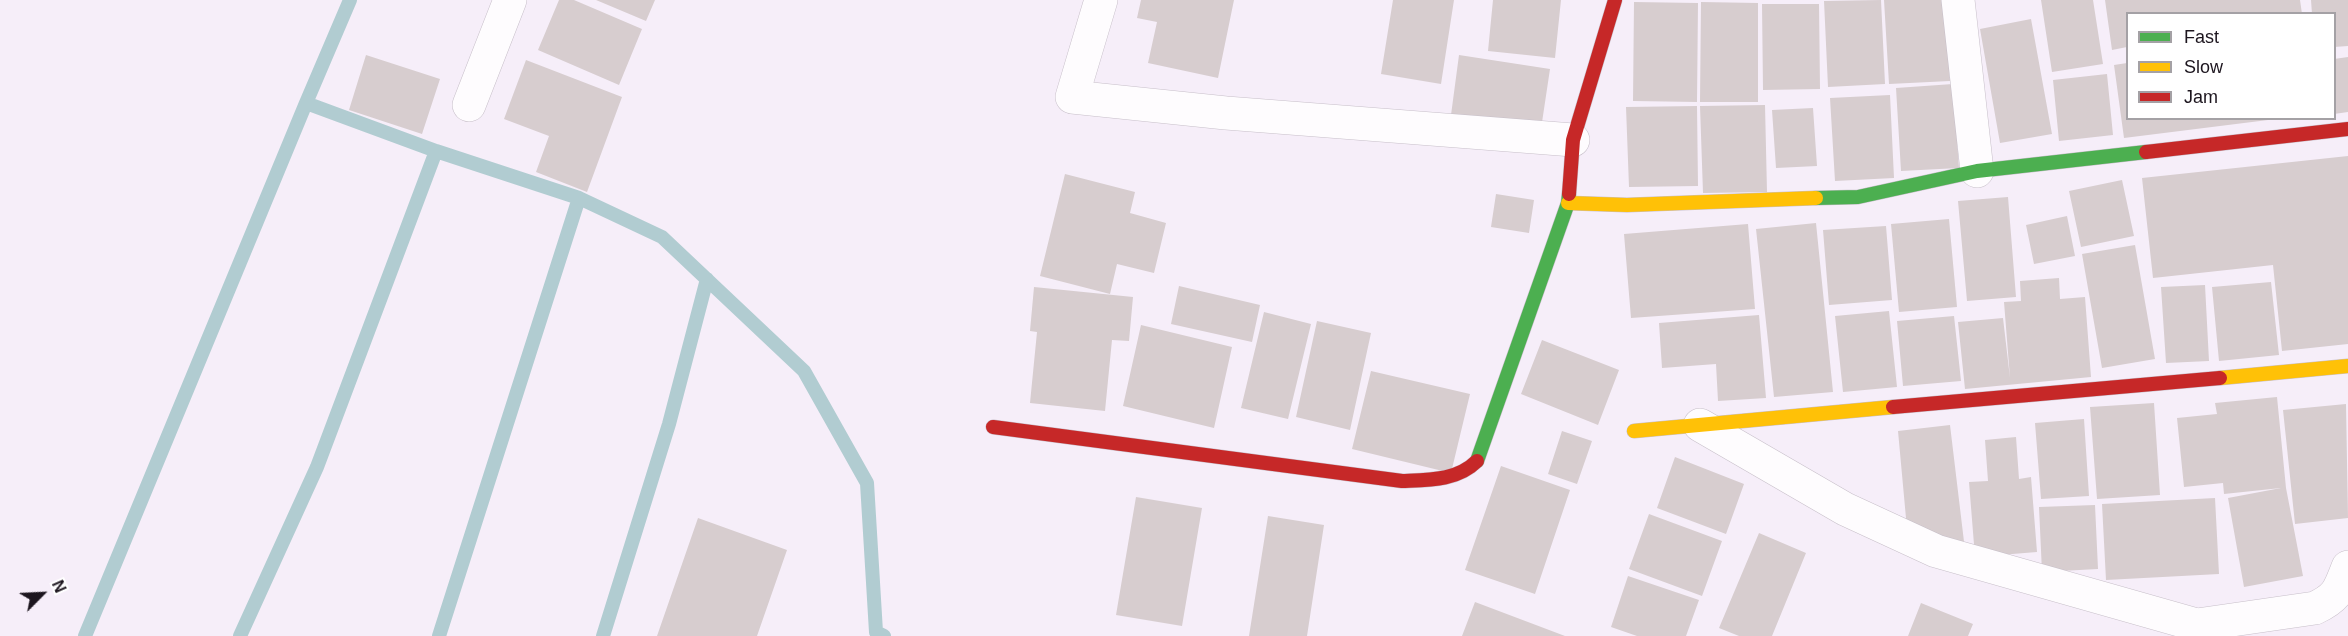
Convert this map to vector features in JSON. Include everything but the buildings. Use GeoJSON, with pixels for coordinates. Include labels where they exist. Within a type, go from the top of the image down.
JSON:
{"type":"FeatureCollection","features":[{"type":"Feature","properties":{"kind":"street"},"geometry":{"type":"LineString","coordinates":[[469,105],[510,0]]}},
{"type":"Feature","properties":{"kind":"street"},"geometry":{"type":"LineString","coordinates":[[1101,0],[1072,97],[1226,113],[1573,140]]}},
{"type":"Feature","properties":{"kind":"street"},"geometry":{"type":"LineString","coordinates":[[993,427],[1402,481],[1447,480],[1476,463],[1568,203],[1573,140],[1615,0]]}},
{"type":"Feature","properties":{"kind":"street"},"geometry":{"type":"LineString","coordinates":[[1958,0],[1977,171]]}},
{"type":"Feature","properties":{"kind":"street"},"geometry":{"type":"LineString","coordinates":[[1568,203],[1627,205],[1858,197],[1977,171],[2348,129]]}},
{"type":"Feature","properties":{"kind":"street"},"geometry":{"type":"LineString","coordinates":[[1634,431],[2348,366]]}},
{"type":"Feature","properties":{"kind":"street"},"geometry":{"type":"LineString","coordinates":[[1700,425],[1845,509],[1936,551],[2197,625],[2315,608],[2331,600],[2338,593],[2348,567]]}},
{"type":"Feature","properties":{"kind":"waterway"},"geometry":{"type":"LineString","coordinates":[[306,103],[350,0]]}},
{"type":"Feature","properties":{"kind":"waterway"},"geometry":{"type":"LineString","coordinates":[[85,636],[306,103],[436,151],[579,198],[662,237],[804,371],[867,483],[876,632],[884,636]]}},
{"type":"Feature","properties":{"kind":"waterway"},"geometry":{"type":"LineString","coordinates":[[240,636],[317,467],[436,151]]}},
{"type":"Feature","properties":{"kind":"waterway"},"geometry":{"type":"LineString","coordinates":[[439,636],[579,198]]}},
{"type":"Feature","properties":{"kind":"waterway"},"geometry":{"type":"LineString","coordinates":[[603,636],[669,424],[707,279]]}},
{"type":"Feature","properties":{"kind":"traffic: fast"},"geometry":{"type":"LineString","coordinates":[[1816,198],[1858,197],[1977,171],[2146,152]]}},
{"type":"Feature","properties":{"kind":"traffic: fast"},"geometry":{"type":"LineString","coordinates":[[1477,461],[1568,203],[1569,194]]}},
{"type":"Feature","properties":{"kind":"traffic: slow"},"geometry":{"type":"LineString","coordinates":[[1568,203],[1627,205],[1816,198]]}},
{"type":"Feature","properties":{"kind":"traffic: slow"},"geometry":{"type":"LineString","coordinates":[[2220,378],[2348,366]]}},
{"type":"Feature","properties":{"kind":"traffic: slow"},"geometry":{"type":"LineString","coordinates":[[1634,431],[1893,407]]}},
{"type":"Feature","properties":{"kind":"traffic: jam"},"geometry":{"type":"LineString","coordinates":[[1569,194],[1573,140],[1615,0]]}},
{"type":"Feature","properties":{"kind":"traffic: jam"},"geometry":{"type":"LineString","coordinates":[[2146,152],[2348,129]]}},
{"type":"Feature","properties":{"kind":"traffic: jam"},"geometry":{"type":"LineString","coordinates":[[1893,407],[2220,378]]}},
{"type":"Feature","properties":{"kind":"traffic: jam"},"geometry":{"type":"LineString","coordinates":[[993,427],[1402,481],[1432,480],[1451,476],[1469,468],[1477,461]]}}]}
